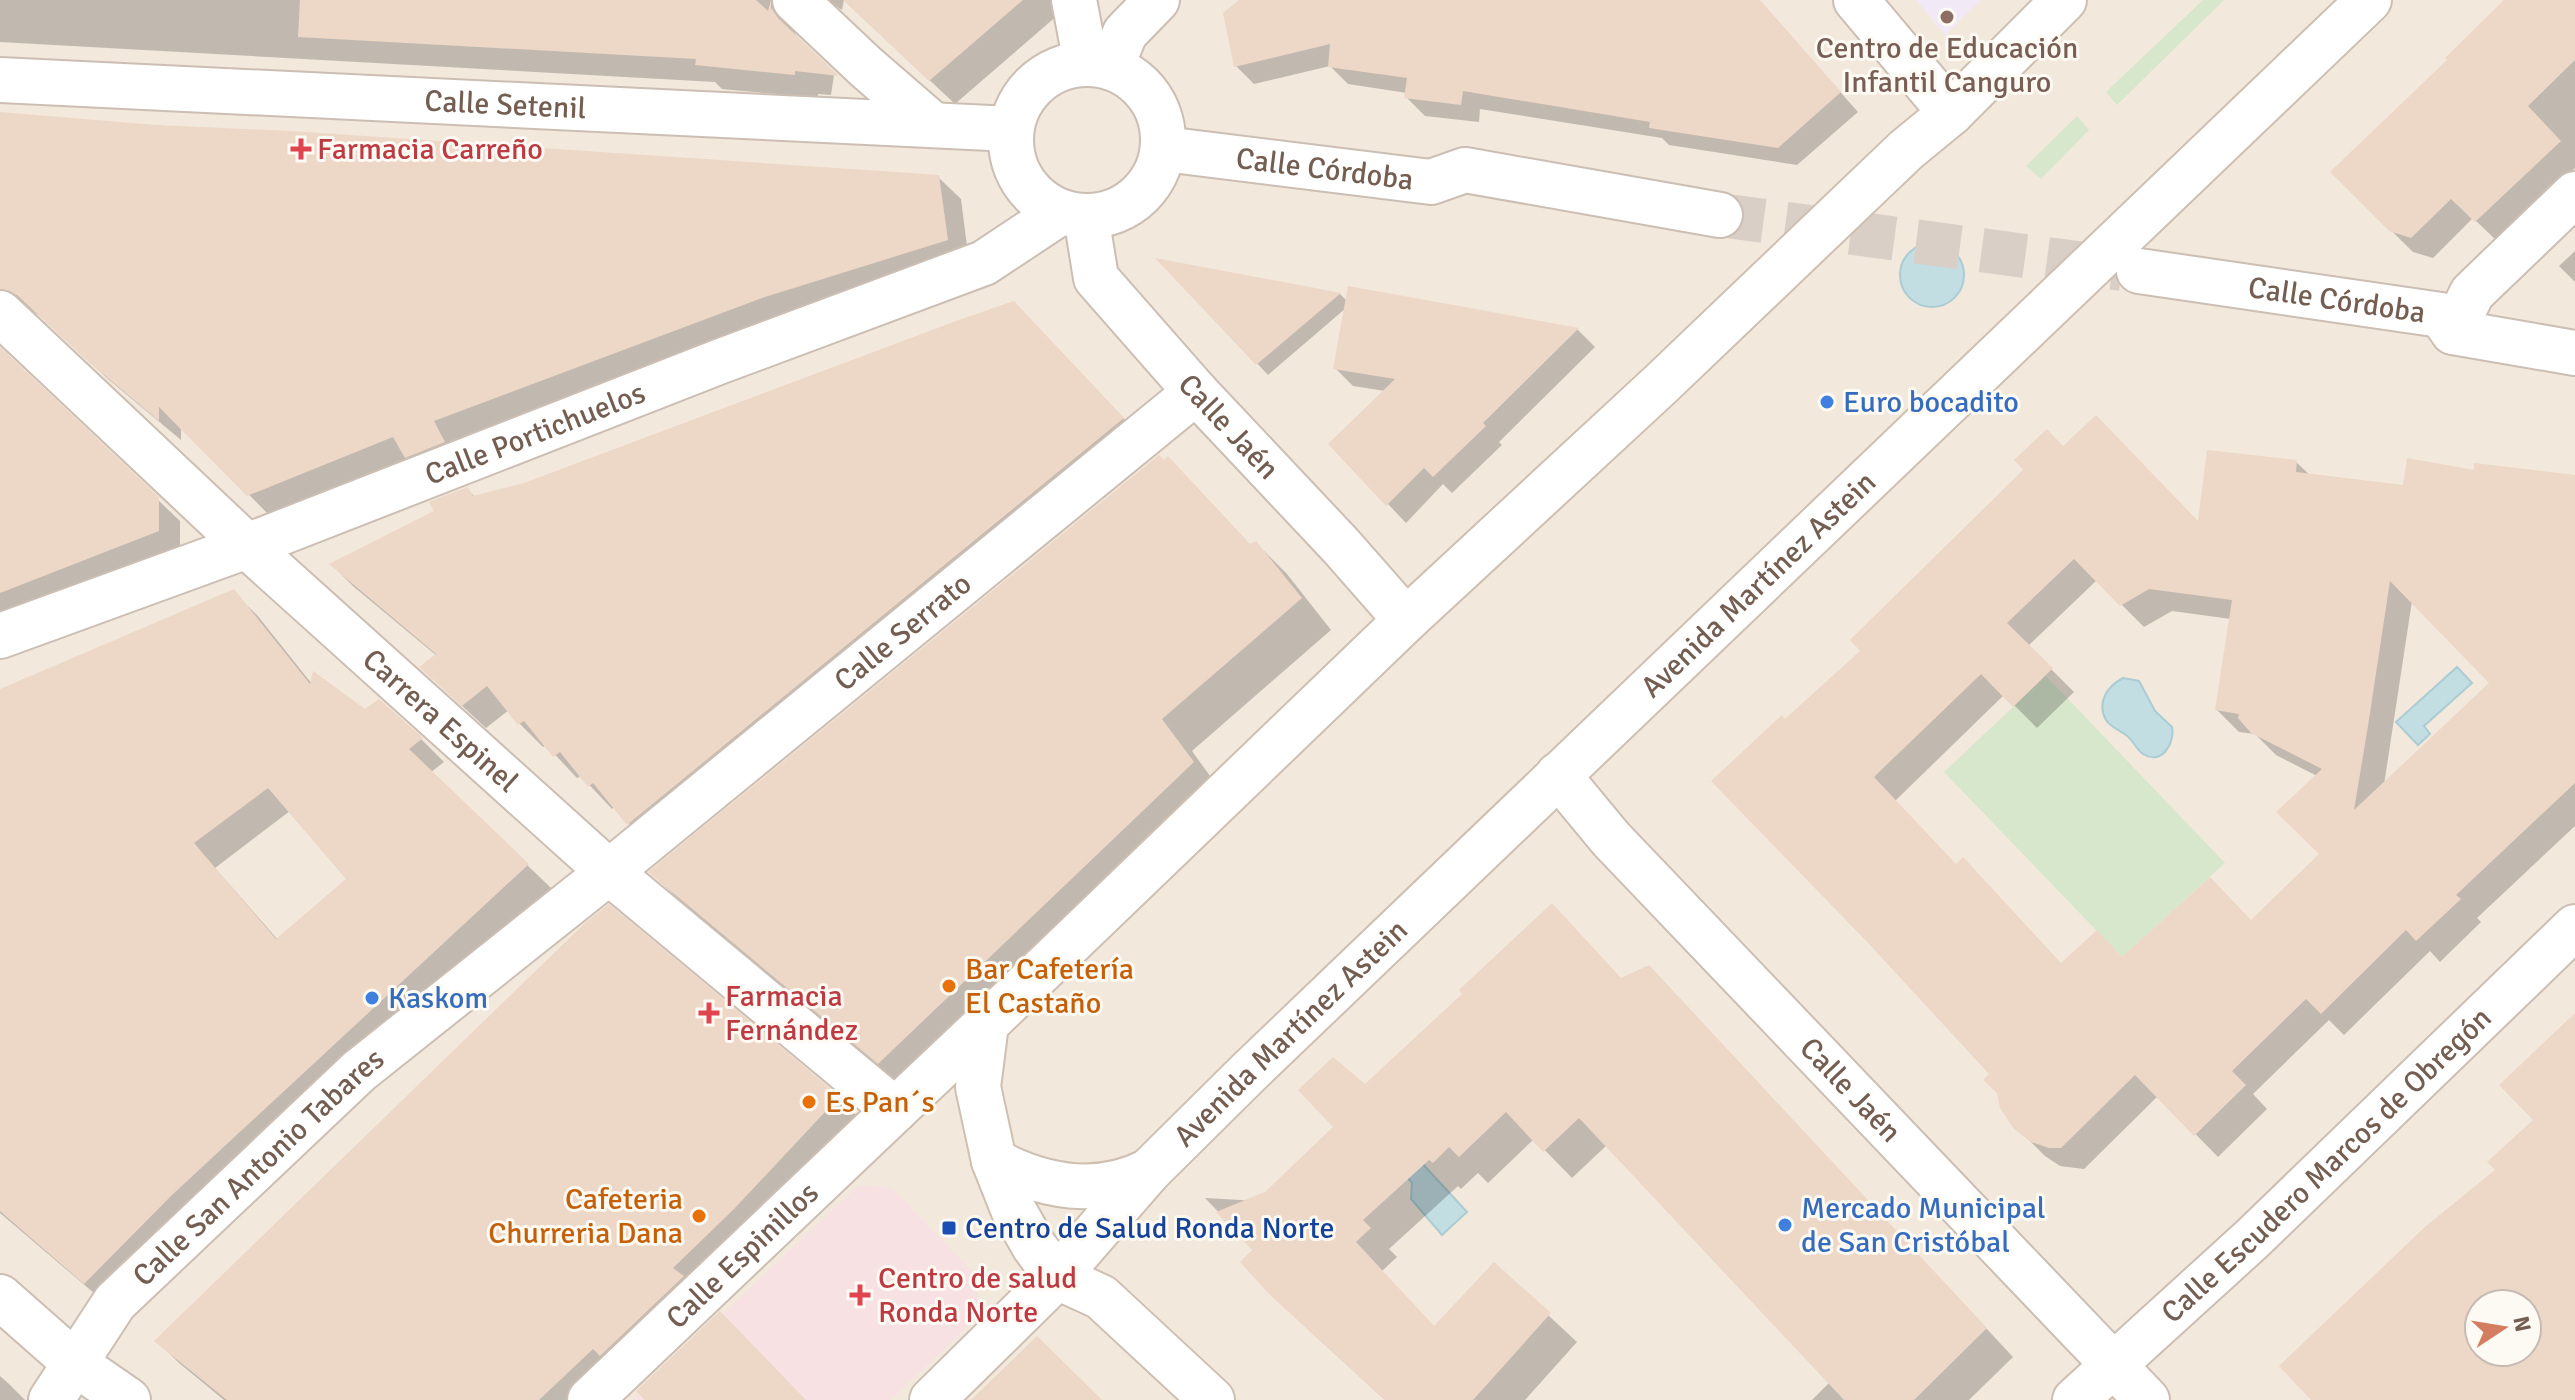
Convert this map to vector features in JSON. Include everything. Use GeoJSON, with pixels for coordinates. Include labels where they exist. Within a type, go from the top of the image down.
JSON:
{"type":"FeatureCollection","features":[{"type":"Feature","properties":{"kind":"street"},"geometry":{"type":"LineString","coordinates":[[795,0],[933,125]]}},
{"type":"Feature","properties":{"kind":"street"},"geometry":{"type":"LineString","coordinates":[[1074,0],[1098,65]]}},
{"type":"Feature","properties":{"kind":"street"},"geometry":{"type":"LineString","coordinates":[[1098,65],[1157,0]]}},
{"type":"Feature","properties":{"kind":"street"},"geometry":{"type":"LineString","coordinates":[[1856,0],[1951,113]]}},
{"type":"Feature","properties":{"kind":"street"},"geometry":{"type":"LineString","coordinates":[[895,1110],[1406,620],[1661,384],[1906,150],[1951,113],[2064,0]]}},
{"type":"Feature","properties":{"kind":"street","name":"Avenida Martínez Astein"},"geometry":{"type":"LineString","coordinates":[[932,1400],[1057,1277],[1149,1171],[1250,1071],[2369,0]]}},
{"type":"Feature","properties":{"kind":"street"},"geometry":{"type":"LineString","coordinates":[[1098,65],[1130,76],[1145,90],[1157,107],[1163,127],[1164,149],[1158,170],[1146,189],[1129,204],[1110,214],[1074,214],[1039,199],[1022,179],[1012,155],[1011,129],[1020,103],[1036,82],[1059,68],[1098,65]]}},
{"type":"Feature","properties":{"kind":"street","name":"Calle Setenil"},"geometry":{"type":"LineString","coordinates":[[0,80],[1011,129]]}},
{"type":"Feature","properties":{"kind":"street","name":"Calle Córdoba"},"geometry":{"type":"LineString","coordinates":[[1164,149],[1431,182],[1465,170],[1720,215]]}},
{"type":"Feature","properties":{"kind":"street"},"geometry":{"type":"LineString","coordinates":[[2453,332],[2472,293],[2575,194]]}},
{"type":"Feature","properties":{"kind":"street","name":"Calle Jaén"},"geometry":{"type":"LineString","coordinates":[[1074,214],[1096,278],[1196,392],[1406,620]]}},
{"type":"Feature","properties":{"kind":"street","name":"Calle Portichuelos"},"geometry":{"type":"LineString","coordinates":[[0,636],[247,546],[721,361],[984,263],[1074,214]]}},
{"type":"Feature","properties":{"kind":"street","name":"Calle Córdoba"},"geometry":{"type":"LineString","coordinates":[[2139,271],[2441,315],[2453,332],[2575,353]]}},
{"type":"Feature","properties":{"kind":"street","name":"Carrera Espinel"},"geometry":{"type":"LineString","coordinates":[[0,313],[247,546],[609,872],[895,1110]]}},
{"type":"Feature","properties":{"kind":"street","name":"Calle Serrato"},"geometry":{"type":"LineString","coordinates":[[609,872],[1196,392]]}},
{"type":"Feature","properties":{"kind":"street","name":"Calle Jaén"},"geometry":{"type":"LineString","coordinates":[[1558,775],[1611,839],[2147,1400]]}},
{"type":"Feature","properties":{"kind":"street","name":"Calle San Antonio Tabares"},"geometry":{"type":"LineString","coordinates":[[51,1400],[115,1302],[359,1071],[609,872]]}},
{"type":"Feature","properties":{"kind":"street","name":"Calle Escudero Marcos de Obregón"},"geometry":{"type":"LineString","coordinates":[[2075,1400],[2252,1239],[2575,927]]}},
{"type":"Feature","properties":{"kind":"street"},"geometry":{"type":"LineString","coordinates":[[986,1024],[978,1087],[994,1161],[1013,1209],[1034,1246],[1057,1277],[1101,1297],[1212,1400]]}},
{"type":"Feature","properties":{"kind":"street","name":"Calle Espinillos"},"geometry":{"type":"LineString","coordinates":[[590,1400],[895,1110]]}},
{"type":"Feature","properties":{"kind":"street","name":"Avenida Martínez Astein"},"geometry":{"type":"LineString","coordinates":[[994,1161],[1020,1174],[1071,1185],[1119,1184],[1149,1171]]}},
{"type":"Feature","properties":{"kind":"street"},"geometry":{"type":"LineString","coordinates":[[1085,1243],[1101,1297]]}},
{"type":"Feature","properties":{"kind":"street"},"geometry":{"type":"LineString","coordinates":[[0,1297],[76,1364],[128,1400]]}},
{"type":"Feature","properties":{"kind":"shaded area"},"geometry":{"type":"Polygon","coordinates":[[[0,0],[2575,0],[2575,1400],[0,1400],[0,0]]]}},
{"type":"Feature","properties":{"kind":"shaded area","name":"Centro de Educación Infantil Canguro"},"geometry":{"type":"Polygon","coordinates":[[[1916,0],[1981,0],[1945,35],[1916,0]]]}},
{"type":"Feature","properties":{"kind":"shaded area","name":"Centro de salud Ronda Norte"},"geometry":{"type":"Polygon","coordinates":[[[859,1185],[892,1188],[974,1274],[980,1315],[890,1400],[632,1400],[859,1185]]]}},
{"type":"Feature","properties":{"kind":"green space"},"geometry":{"type":"Polygon","coordinates":[[[2203,0],[2224,0],[2117,105],[2106,92],[2203,0]]]}},
{"type":"Feature","properties":{"kind":"green space"},"geometry":{"type":"Polygon","coordinates":[[[2077,116],[2089,130],[2041,179],[2026,166],[2077,116]]]}},
{"type":"Feature","properties":{"kind":"green space"},"geometry":{"type":"Polygon","coordinates":[[[2046,676],[2225,863],[2122,957],[1944,772],[2046,676]]]}},
{"type":"Feature","properties":{"kind":"water"},"geometry":{"type":"Polygon","coordinates":[[[1926,243],[1938,243],[1955,252],[1962,263],[1962,287],[1955,298],[1938,307],[1926,307],[1914,302],[1905,293],[1900,281],[1900,269],[1905,257],[1914,248],[1926,243]]]}},
{"type":"Feature","properties":{"kind":"water"},"geometry":{"type":"Polygon","coordinates":[[[2457,667],[2472,683],[2424,726],[2430,734],[2418,745],[2396,722],[2457,667]]]}},
{"type":"Feature","properties":{"kind":"water"},"geometry":{"type":"Polygon","coordinates":[[[2123,678],[2139,681],[2155,711],[2172,727],[2169,746],[2161,755],[2150,757],[2143,754],[2106,720],[2102,707],[2105,695],[2123,678]]]}},
{"type":"Feature","properties":{"kind":"water"},"geometry":{"type":"Polygon","coordinates":[[[1420,1161],[1467,1212],[1442,1235],[1411,1199],[1412,1183],[1406,1176],[1420,1161]]]}},
{"type":"Feature","properties":{"kind":"building"},"geometry":{"type":"Polygon","coordinates":[[[300,0],[756,0],[768,11],[771,0],[771,8],[778,18],[839,76],[695,65],[696,59],[298,37],[300,0]]]}},
{"type":"Feature","properties":{"kind":"building"},"geometry":{"type":"Polygon","coordinates":[[[843,0],[1023,0],[929,81],[843,0]]]}},
{"type":"Feature","properties":{"kind":"building"},"geometry":{"type":"Polygon","coordinates":[[[1239,0],[1760,0],[1841,92],[1778,148],[1649,128],[1650,122],[1463,91],[1461,105],[1404,98],[1407,78],[1328,67],[1330,44],[1234,67],[1223,13],[1239,0]]]}},
{"type":"Feature","properties":{"kind":"building"},"geometry":{"type":"Polygon","coordinates":[[[2504,0],[2575,0],[2575,60],[2528,106],[2561,141],[2475,222],[2451,199],[2411,238],[2389,231],[2330,172],[2447,60],[2445,58],[2504,0]]]}},
{"type":"Feature","properties":{"kind":"building"},"geometry":{"type":"Polygon","coordinates":[[[0,112],[155,125],[291,131],[939,175],[948,240],[765,297],[434,421],[445,442],[405,458],[393,437],[247,496],[159,407],[159,421],[83,357],[17,295],[0,289],[0,112]]]}},
{"type":"Feature","properties":{"kind":"building"},"geometry":{"type":"Polygon","coordinates":[[[1155,258],[1294,284],[1341,293],[1256,365],[1155,258]]]}},
{"type":"Feature","properties":{"kind":"building"},"geometry":{"type":"Polygon","coordinates":[[[1348,286],[1579,328],[1433,477],[1424,468],[1386,506],[1328,444],[1395,379],[1333,369],[1348,286]]]}},
{"type":"Feature","properties":{"kind":"building"},"geometry":{"type":"Polygon","coordinates":[[[1014,301],[1124,418],[627,825],[593,783],[588,787],[560,752],[553,757],[524,721],[518,725],[487,686],[462,706],[419,667],[436,654],[329,564],[434,511],[429,502],[468,487],[473,496],[524,483],[1014,301]]]}},
{"type":"Feature","properties":{"kind":"building"},"geometry":{"type":"Polygon","coordinates":[[[0,347],[159,497],[159,531],[0,593],[0,347]]]}},
{"type":"Feature","properties":{"kind":"building"},"geometry":{"type":"Polygon","coordinates":[[[2096,415],[2198,521],[2207,450],[2297,460],[2296,472],[2403,485],[2407,458],[2474,470],[2474,463],[2575,475],[2575,783],[2456,895],[2461,899],[2416,941],[2406,930],[2321,1014],[2306,999],[2232,1071],[2246,1085],[2194,1136],[2135,1075],[2061,1148],[2031,1142],[2014,1129],[2000,1108],[1997,1093],[1983,1080],[1989,1074],[1870,945],[1711,781],[1782,715],[1785,719],[1860,651],[1850,640],[2023,470],[2014,460],[2047,429],[2063,446],[2096,415]],[[2074,559],[2007,623],[2053,668],[2013,707],[1981,674],[1874,777],[1956,864],[1963,857],[2061,963],[2097,930],[2122,957],[2210,877],[2251,920],[2319,854],[2276,812],[2322,769],[2251,733],[2238,718],[2239,714],[2215,710],[2232,600],[2149,589],[2120,606],[2074,559]],[[2390,581],[2368,726],[2354,810],[2489,683],[2390,581]]]}},
{"type":"Feature","properties":{"kind":"building"},"geometry":{"type":"Polygon","coordinates":[[[1159,455],[1164,460],[1168,456],[1250,544],[1256,541],[1302,598],[1162,719],[1194,762],[878,1064],[648,872],[1159,455]]]}},
{"type":"Feature","properties":{"kind":"building"},"geometry":{"type":"Polygon","coordinates":[[[234,589],[310,684],[313,671],[365,709],[379,699],[423,738],[409,749],[529,864],[172,1195],[84,1284],[0,1211],[0,689],[234,589]],[[268,788],[194,843],[276,939],[346,879],[268,788]]]}},
{"type":"Feature","properties":{"kind":"building"},"geometry":{"type":"Polygon","coordinates":[[[1552,903],[1621,978],[1649,965],[1987,1328],[1914,1400],[1844,1400],[1579,1118],[1543,1152],[1506,1112],[1459,1157],[1449,1147],[1433,1163],[1429,1160],[1363,1220],[1371,1228],[1356,1242],[1434,1326],[1494,1262],[1551,1313],[1473,1400],[1385,1400],[1269,1294],[1240,1262],[1252,1250],[1216,1212],[1265,1192],[1333,1127],[1298,1090],[1333,1057],[1365,1084],[1462,994],[1459,990],[1552,903]]]}},
{"type":"Feature","properties":{"kind":"building"},"geometry":{"type":"Polygon","coordinates":[[[609,904],[842,1098],[839,1097],[734,1209],[673,1268],[684,1276],[600,1356],[593,1349],[539,1400],[227,1400],[154,1341],[585,923],[609,904]]]}},
{"type":"Feature","properties":{"kind":"building"},"geometry":{"type":"Polygon","coordinates":[[[2575,1013],[2575,1400],[2311,1400],[2279,1366],[2426,1226],[2495,1170],[2487,1162],[2533,1120],[2499,1085],[2575,1013]]]}},
{"type":"Feature","properties":{"kind":"building"},"geometry":{"type":"Polygon","coordinates":[[[720,1311],[806,1400],[645,1400],[636,1391],[720,1311]]]}},
{"type":"Feature","properties":{"kind":"building"},"geometry":{"type":"Polygon","coordinates":[[[1037,1336],[1102,1400],[971,1400],[1037,1336]]]}},
{"type":"Feature","properties":{"kind":"tunnel"},"geometry":{"type":"LineString","coordinates":[[1720,215],[2122,269]]}},
{"type":"Feature","properties":{"kind":"place","name":"Centro de Educación Infantil Canguro"},"geometry":{"type":"Point","coordinates":[1947,17]}},
{"type":"Feature","properties":{"kind":"place","name":"Farmacia Carreño"},"geometry":{"type":"Point","coordinates":[301,149]}},
{"type":"Feature","properties":{"kind":"place","name":"Euro bocadito"},"geometry":{"type":"Point","coordinates":[1827,402]}},
{"type":"Feature","properties":{"kind":"place","name":"Bar Cafetería El Castaño"},"geometry":{"type":"Point","coordinates":[949,986]}},
{"type":"Feature","properties":{"kind":"place","name":"Kaskom"},"geometry":{"type":"Point","coordinates":[372,998]}},
{"type":"Feature","properties":{"kind":"place","name":"Farmacia Fernández"},"geometry":{"type":"Point","coordinates":[709,1013]}},
{"type":"Feature","properties":{"kind":"place","name":"Es Pan´s"},"geometry":{"type":"Point","coordinates":[809,1102]}},
{"type":"Feature","properties":{"kind":"place","name":"Cafeteria Churreria Dana"},"geometry":{"type":"Point","coordinates":[699,1216]}},
{"type":"Feature","properties":{"kind":"place","name":"Mercado Municipal de San Cristóbal"},"geometry":{"type":"Point","coordinates":[1785,1225]}},
{"type":"Feature","properties":{"kind":"place","name":"Centro de Salud Ronda Norte"},"geometry":{"type":"Point","coordinates":[949,1228]}},
{"type":"Feature","properties":{"kind":"place","name":"Centro de salud Ronda Norte"},"geometry":{"type":"Point","coordinates":[860,1295]}}]}
